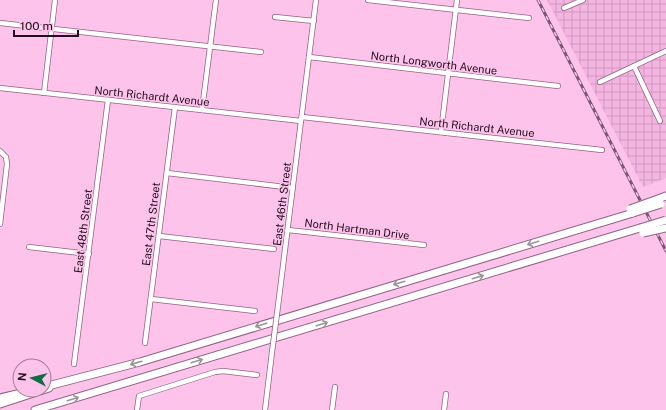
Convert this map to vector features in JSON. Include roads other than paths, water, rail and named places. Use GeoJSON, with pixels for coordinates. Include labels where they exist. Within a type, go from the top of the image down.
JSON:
{"type":"FeatureCollection","features":[{"type":"Feature","properties":{"kind":"highway"},"geometry":{"type":"LineString","coordinates":[[52,386],[140,362],[570,232],[662,202],[666,196]]}},
{"type":"Feature","properties":{"kind":"highway"},"geometry":{"type":"LineString","coordinates":[[641,231],[666,220]]}},
{"type":"Feature","properties":{"kind":"highway"},"geometry":{"type":"LineString","coordinates":[[36,410],[609,238],[641,231],[666,228]]}},
{"type":"Feature","properties":{"kind":"highway"},"geometry":{"type":"LineString","coordinates":[[0,404],[66,382]]}},
{"type":"Feature","properties":{"kind":"highway"},"geometry":{"type":"LineString","coordinates":[[0,398],[12,395]]}},
{"type":"Feature","properties":{"kind":"street"},"geometry":{"type":"LineString","coordinates":[[44,93],[55,0]]}},
{"type":"Feature","properties":{"kind":"street"},"geometry":{"type":"LineString","coordinates":[[202,110],[216,0]]}},
{"type":"Feature","properties":{"kind":"street","name":"East 46th Street"},"geometry":{"type":"LineString","coordinates":[[265,410],[316,0]]}},
{"type":"Feature","properties":{"kind":"street"},"geometry":{"type":"LineString","coordinates":[[368,0],[529,18]]}},
{"type":"Feature","properties":{"kind":"street"},"geometry":{"type":"LineString","coordinates":[[441,132],[457,0]]}},
{"type":"Feature","properties":{"kind":"street"},"geometry":{"type":"LineString","coordinates":[[564,8],[582,0]]}},
{"type":"Feature","properties":{"kind":"street"},"geometry":{"type":"LineString","coordinates":[[275,17],[314,22]]}},
{"type":"Feature","properties":{"kind":"street"},"geometry":{"type":"LineString","coordinates":[[0,23],[261,52]]}},
{"type":"Feature","properties":{"kind":"street"},"geometry":{"type":"LineString","coordinates":[[600,82],[666,51]]}},
{"type":"Feature","properties":{"kind":"street","name":"North Longworth Avenue"},"geometry":{"type":"LineString","coordinates":[[309,58],[558,86]]}},
{"type":"Feature","properties":{"kind":"street"},"geometry":{"type":"LineString","coordinates":[[634,66],[660,121]]}},
{"type":"Feature","properties":{"kind":"street","name":"North Richardt Avenue"},"geometry":{"type":"LineString","coordinates":[[0,88],[202,110],[441,132],[602,150]]}},
{"type":"Feature","properties":{"kind":"street","name":"East 48th Street"},"geometry":{"type":"LineString","coordinates":[[74,364],[108,100]]}},
{"type":"Feature","properties":{"kind":"street","name":"East 47th Street"},"geometry":{"type":"LineString","coordinates":[[145,343],[175,107]]}},
{"type":"Feature","properties":{"kind":"street"},"geometry":{"type":"LineString","coordinates":[[0,151],[5,155],[8,164],[0,224]]}},
{"type":"Feature","properties":{"kind":"street"},"geometry":{"type":"LineString","coordinates":[[167,173],[293,188]]}},
{"type":"Feature","properties":{"kind":"street","name":"North Hartman Drive"},"geometry":{"type":"LineString","coordinates":[[288,230],[424,245]]}},
{"type":"Feature","properties":{"kind":"street"},"geometry":{"type":"LineString","coordinates":[[159,236],[274,249]]}},
{"type":"Feature","properties":{"kind":"street"},"geometry":{"type":"LineString","coordinates":[[29,246],[89,254]]}},
{"type":"Feature","properties":{"kind":"street"},"geometry":{"type":"LineString","coordinates":[[150,299],[255,311]]}},
{"type":"Feature","properties":{"kind":"street"},"geometry":{"type":"LineString","coordinates":[[138,410],[139,396],[219,371],[257,375]]}},
{"type":"Feature","properties":{"kind":"street"},"geometry":{"type":"LineString","coordinates":[[332,410],[335,387]]}},
{"type":"Feature","properties":{"kind":"street"},"geometry":{"type":"LineString","coordinates":[[444,410],[446,394]]}},
{"type":"Feature","properties":{"kind":"railway"},"geometry":{"type":"LineString","coordinates":[[538,0],[666,251]]}}]}
